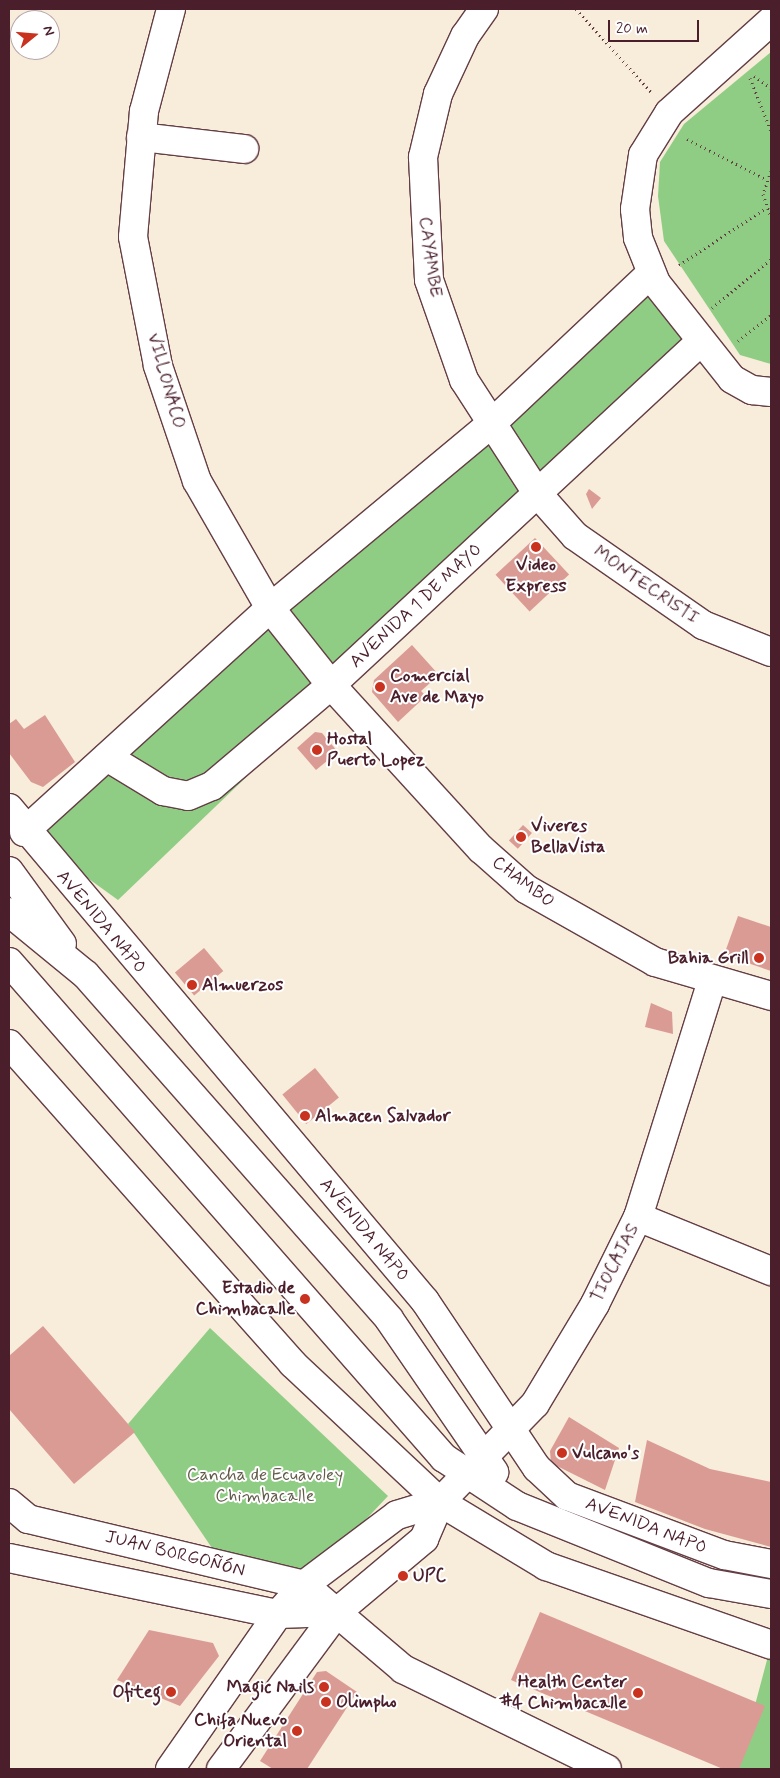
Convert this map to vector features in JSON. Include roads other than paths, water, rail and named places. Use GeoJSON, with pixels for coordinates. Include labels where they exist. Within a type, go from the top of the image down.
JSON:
{"type":"FeatureCollection","features":[{"type":"Feature","properties":{"kind":"street","name":"VILLONACO"},"geometry":{"type":"LineString","coordinates":[[171,9],[144,111],[133,237],[158,366],[198,481],[270,608],[331,685]]}},
{"type":"Feature","properties":{"kind":"street","name":"CAYAMBE"},"geometry":{"type":"LineString","coordinates":[[484,9],[465,36],[438,94],[423,157],[423,220],[429,280],[444,332],[464,380],[490,425],[537,493]]}},
{"type":"Feature","properties":{"kind":"street"},"geometry":{"type":"LineString","coordinates":[[771,21],[642,155],[637,173],[638,238],[702,328],[732,379],[752,390],[771,392]]}},
{"type":"Feature","properties":{"kind":"street"},"geometry":{"type":"LineString","coordinates":[[141,138],[244,149]]}},
{"type":"Feature","properties":{"kind":"street"},"geometry":{"type":"LineString","coordinates":[[24,832],[270,608],[490,425],[662,272]]}},
{"type":"Feature","properties":{"kind":"street","name":"AVENIDA 1 DE MAYO"},"geometry":{"type":"LineString","coordinates":[[107,757],[163,791],[188,796],[212,786],[331,685],[537,493],[702,328]]}},
{"type":"Feature","properties":{"kind":"street","name":"MONTECRISTI"},"geometry":{"type":"LineString","coordinates":[[537,493],[576,536],[640,584],[703,625],[771,652]]}},
{"type":"Feature","properties":{"kind":"street","name":"CHAMBO"},"geometry":{"type":"LineString","coordinates":[[331,685],[481,849],[526,889],[655,962],[712,981],[771,996]]}},
{"type":"Feature","properties":{"kind":"street","name":"AVENIDA NAPO"},"geometry":{"type":"LineString","coordinates":[[9,808],[24,832],[425,1301],[508,1431],[537,1468],[566,1496],[724,1555],[771,1564]]}},
{"type":"Feature","properties":{"kind":"street"},"geometry":{"type":"LineString","coordinates":[[9,871],[86,975],[389,1319],[475,1466],[517,1506],[709,1583],[771,1594]]}},
{"type":"Feature","properties":{"kind":"street"},"geometry":{"type":"LineString","coordinates":[[9,912],[86,975]]}},
{"type":"Feature","properties":{"kind":"street"},"geometry":{"type":"LineString","coordinates":[[9,962],[444,1458],[475,1466]]}},
{"type":"Feature","properties":{"kind":"street","name":"TIOCAJAS"},"geometry":{"type":"LineString","coordinates":[[440,1502],[535,1404],[595,1304],[638,1217],[712,981]]}},
{"type":"Feature","properties":{"kind":"street"},"geometry":{"type":"LineString","coordinates":[[9,1044],[293,1364],[440,1502],[546,1566],[771,1645]]}},
{"type":"Feature","properties":{"kind":"street"},"geometry":{"type":"LineString","coordinates":[[638,1217],[771,1271]]}},
{"type":"Feature","properties":{"kind":"street"},"geometry":{"type":"LineString","coordinates":[[170,1769],[278,1614],[397,1515],[440,1502]]}},
{"type":"Feature","properties":{"kind":"street"},"geometry":{"type":"LineString","coordinates":[[221,1769],[337,1612],[424,1539],[440,1502]]}},
{"type":"Feature","properties":{"kind":"street","name":"JUAN BORGOÑÓN"},"geometry":{"type":"LineString","coordinates":[[9,1503],[28,1519],[304,1594],[337,1612],[403,1669],[607,1769]]}},
{"type":"Feature","properties":{"kind":"street","name":"JUAN BORGOÑÓN"},"geometry":{"type":"LineString","coordinates":[[9,1558],[278,1614],[337,1612]]}},
{"type":"Feature","properties":{"kind":"place","name":"Video Express"},"geometry":{"type":"Point","coordinates":[536,547]}},
{"type":"Feature","properties":{"kind":"place","name":"Comercial Ave de Mayo"},"geometry":{"type":"Point","coordinates":[380,687]}},
{"type":"Feature","properties":{"kind":"place","name":"Hostal Puerto Lopez"},"geometry":{"type":"Point","coordinates":[317,750]}},
{"type":"Feature","properties":{"kind":"place","name":"Viveres BellaVista"},"geometry":{"type":"Point","coordinates":[521,837]}},
{"type":"Feature","properties":{"kind":"place","name":"Bahia Grill"},"geometry":{"type":"Point","coordinates":[759,958]}},
{"type":"Feature","properties":{"kind":"place","name":"Almuerzos"},"geometry":{"type":"Point","coordinates":[192,985]}},
{"type":"Feature","properties":{"kind":"place","name":"Almacen Salvador"},"geometry":{"type":"Point","coordinates":[305,1116]}},
{"type":"Feature","properties":{"kind":"place","name":"Estadio de Chimbacalle"},"geometry":{"type":"Point","coordinates":[305,1299]}},
{"type":"Feature","properties":{"kind":"place","name":"Vulcano's"},"geometry":{"type":"Point","coordinates":[562,1453]}},
{"type":"Feature","properties":{"kind":"place","name":"UPC"},"geometry":{"type":"Point","coordinates":[403,1576]}},
{"type":"Feature","properties":{"kind":"place","name":"Magic Nails"},"geometry":{"type":"Point","coordinates":[324,1687]}},
{"type":"Feature","properties":{"kind":"place","name":"Ofiteg"},"geometry":{"type":"Point","coordinates":[171,1692]}},
{"type":"Feature","properties":{"kind":"place","name":"Health Center #4 Chimbacalle"},"geometry":{"type":"Point","coordinates":[638,1693]}},
{"type":"Feature","properties":{"kind":"place","name":"Olimpho"},"geometry":{"type":"Point","coordinates":[326,1702]}},
{"type":"Feature","properties":{"kind":"place","name":"Chifa Nuevo Oriental"},"geometry":{"type":"Point","coordinates":[297,1731]}},
{"type":"Feature","properties":{"kind":"park label","name":"Cancha de Ecuavoley Chimbacalle"},"geometry":{"type":"Point","coordinates":[265,1486]}}]}
